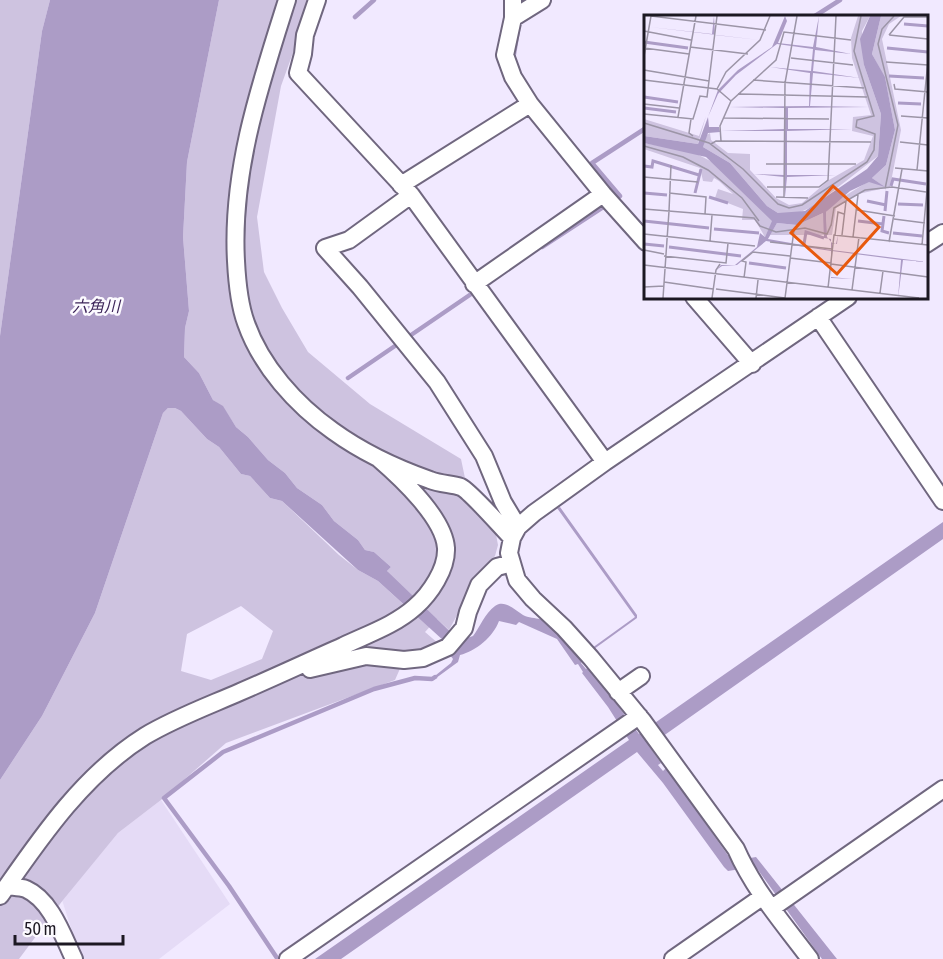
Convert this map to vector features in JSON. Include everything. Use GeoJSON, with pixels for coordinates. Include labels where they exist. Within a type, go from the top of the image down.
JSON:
{"type":"FeatureCollection","features":[{"type":"Feature","properties":{"kind":"street"},"geometry":{"type":"LineString","coordinates":[[287,0],[252,117],[239,177],[235,238],[237,284],[246,323],[261,356],[280,382],[304,407],[333,431],[379,459],[432,481],[463,488],[515,533]]}},
{"type":"Feature","properties":{"kind":"street"},"geometry":{"type":"LineString","coordinates":[[317,0],[305,34],[298,73],[406,190],[604,462]]}},
{"type":"Feature","properties":{"kind":"street"},"geometry":{"type":"LineString","coordinates":[[542,0],[517,11],[506,55],[513,77],[530,104],[644,240]]}},
{"type":"Feature","properties":{"kind":"street"},"geometry":{"type":"LineString","coordinates":[[515,533],[484,456],[437,382],[325,248],[349,240],[406,190],[530,104]]}},
{"type":"Feature","properties":{"kind":"street"},"geometry":{"type":"LineString","coordinates":[[477,288],[608,199]]}},
{"type":"Feature","properties":{"kind":"street"},"geometry":{"type":"LineString","coordinates":[[928,243],[943,233]]}},
{"type":"Feature","properties":{"kind":"street"},"geometry":{"type":"LineString","coordinates":[[695,298],[752,364]]}},
{"type":"Feature","properties":{"kind":"street"},"geometry":{"type":"LineString","coordinates":[[810,959],[776,901],[743,865],[736,849],[640,718],[587,654],[532,599],[517,580],[509,553],[515,533],[534,513],[604,462],[846,298]]}},
{"type":"Feature","properties":{"kind":"street"},"geometry":{"type":"LineString","coordinates":[[818,317],[943,501]]}},
{"type":"Feature","properties":{"kind":"street"},"geometry":{"type":"LineString","coordinates":[[3,891],[55,819],[83,787],[144,737],[180,718],[396,622],[427,596],[440,574],[446,550],[443,536],[428,510],[402,479],[379,459]]}},
{"type":"Feature","properties":{"kind":"street"},"geometry":{"type":"LineString","coordinates":[[279,675],[366,656],[404,660],[423,658],[454,642],[464,628],[478,585],[496,567],[512,563]]}},
{"type":"Feature","properties":{"kind":"street"},"geometry":{"type":"LineString","coordinates":[[618,692],[641,676]]}},
{"type":"Feature","properties":{"kind":"street"},"geometry":{"type":"LineString","coordinates":[[288,959],[615,732],[640,718]]}},
{"type":"Feature","properties":{"kind":"street"},"geometry":{"type":"LineString","coordinates":[[673,959],[776,901],[943,789]]}},
{"type":"Feature","properties":{"kind":"street"},"geometry":{"type":"LineString","coordinates":[[3,891],[26,889],[38,897],[55,918],[74,959]]}},
{"type":"Feature","properties":{"kind":"shaded area"},"geometry":{"type":"Polygon","coordinates":[[[0,0],[50,0],[42,31],[0,336],[0,0]]]}},
{"type":"Feature","properties":{"kind":"shaded area"},"geometry":{"type":"Polygon","coordinates":[[[219,0],[312,0],[281,86],[257,217],[264,272],[308,352],[370,404],[461,459],[470,502],[494,524],[498,545],[495,556],[481,571],[449,630],[437,619],[425,632],[439,644],[406,655],[395,680],[226,743],[161,800],[118,833],[63,900],[19,959],[0,959],[0,780],[42,716],[95,613],[163,413],[168,408],[181,411],[207,439],[219,447],[241,474],[250,476],[270,498],[282,501],[339,555],[358,570],[378,581],[414,614],[387,571],[391,567],[374,552],[365,550],[358,540],[334,521],[322,505],[297,488],[285,473],[268,460],[236,427],[223,407],[213,400],[199,373],[184,357],[185,328],[189,311],[183,237],[187,162],[219,0]],[[241,606],[187,634],[181,671],[211,680],[262,659],[273,631],[241,606]]]}},
{"type":"Feature","properties":{"kind":"shaded area"},"geometry":{"type":"Polygon","coordinates":[[[161,800],[230,904],[159,959],[81,959],[62,900],[118,833],[161,800]]]}},
{"type":"Feature","properties":{"kind":"water","name":"六角川"},"geometry":{"type":"Polygon","coordinates":[[[50,0],[219,0],[187,162],[183,237],[189,311],[185,328],[184,357],[199,373],[213,400],[223,406],[236,427],[268,460],[285,473],[297,488],[322,505],[334,521],[358,540],[365,550],[374,552],[391,567],[387,571],[462,643],[473,636],[488,612],[499,604],[510,606],[525,616],[546,622],[562,635],[581,656],[635,617],[557,508],[560,507],[637,615],[637,618],[583,657],[581,663],[586,669],[589,667],[639,734],[943,522],[943,539],[649,746],[661,763],[658,765],[663,771],[666,768],[732,861],[756,857],[837,959],[822,959],[758,870],[753,867],[728,871],[724,867],[663,783],[637,752],[341,959],[315,959],[629,740],[578,664],[575,665],[557,639],[519,622],[516,625],[499,621],[493,632],[483,642],[460,655],[458,662],[432,681],[431,679],[451,663],[453,659],[450,655],[455,651],[378,581],[358,570],[282,501],[270,498],[250,476],[241,474],[219,447],[207,439],[181,411],[175,408],[168,408],[163,413],[95,613],[42,716],[0,780],[0,336],[42,31],[50,0]]]}},
{"type":"Feature","properties":{"kind":"waterway"},"geometry":{"type":"LineString","coordinates":[[355,17],[374,0]]}},
{"type":"Feature","properties":{"kind":"waterway"},"geometry":{"type":"LineString","coordinates":[[817,15],[840,0]]}},
{"type":"Feature","properties":{"kind":"waterway"},"geometry":{"type":"LineString","coordinates":[[513,60],[518,30]]}},
{"type":"Feature","properties":{"kind":"waterway"},"geometry":{"type":"LineString","coordinates":[[542,247],[620,196],[592,163],[644,129]]}},
{"type":"Feature","properties":{"kind":"waterway"},"geometry":{"type":"LineString","coordinates":[[348,378],[477,290]]}},
{"type":"Feature","properties":{"kind":"waterway"},"geometry":{"type":"LineString","coordinates":[[277,958],[229,886],[164,798],[223,752],[374,689],[415,678],[432,679],[435,677]]}}]}
